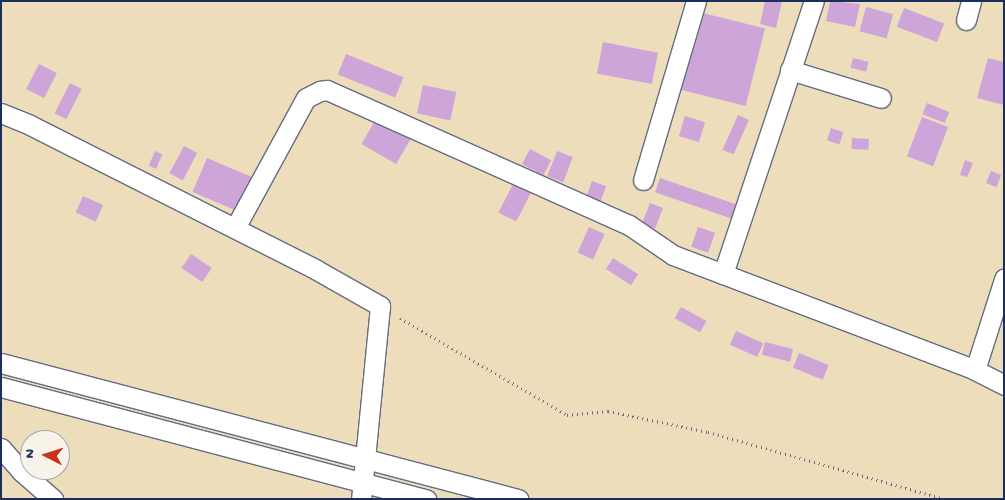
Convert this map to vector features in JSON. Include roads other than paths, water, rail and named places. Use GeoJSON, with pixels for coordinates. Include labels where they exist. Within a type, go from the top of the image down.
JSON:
{"type":"FeatureCollection","features":[{"type":"Feature","properties":{"kind":"street"},"geometry":{"type":"LineString","coordinates":[[643,180],[696,1]]}},
{"type":"Feature","properties":{"kind":"street"},"geometry":{"type":"LineString","coordinates":[[723,274],[814,1]]}},
{"type":"Feature","properties":{"kind":"street"},"geometry":{"type":"LineString","coordinates":[[966,20],[971,1]]}},
{"type":"Feature","properties":{"kind":"street"},"geometry":{"type":"LineString","coordinates":[[790,70],[881,98]]}},
{"type":"Feature","properties":{"kind":"street"},"geometry":{"type":"LineString","coordinates":[[235,228],[306,98],[320,91],[327,90],[628,225],[673,255],[975,370],[1004,385]]}},
{"type":"Feature","properties":{"kind":"street"},"geometry":{"type":"LineString","coordinates":[[1,113],[30,125],[235,228],[315,269],[380,306],[362,490]]}},
{"type":"Feature","properties":{"kind":"street"},"geometry":{"type":"LineString","coordinates":[[975,370],[1004,279]]}},
{"type":"Feature","properties":{"kind":"street"},"geometry":{"type":"LineString","coordinates":[[1,364],[518,499]]}},
{"type":"Feature","properties":{"kind":"street"},"geometry":{"type":"LineString","coordinates":[[1,387],[362,490],[426,499]]}},
{"type":"Feature","properties":{"kind":"street"},"geometry":{"type":"LineString","coordinates":[[1,448],[21,471],[53,499]]}}]}
